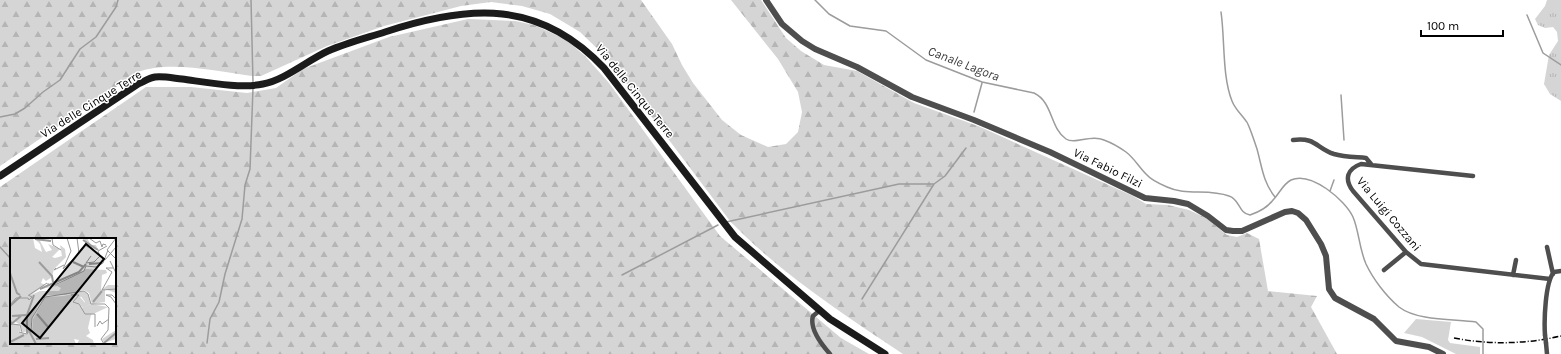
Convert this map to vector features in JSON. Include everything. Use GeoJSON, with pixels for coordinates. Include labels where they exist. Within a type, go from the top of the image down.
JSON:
{"type":"FeatureCollection","features":[{"type":"Feature","properties":{"kind":"main road","name":"Via delle Cinque Terre"},"geometry":{"type":"LineString","coordinates":[[0,176],[133,87],[148,79],[156,77],[222,84],[262,85],[277,79],[328,51],[412,23],[447,14],[484,10],[504,11],[548,23],[582,43],[608,74],[726,227],[819,311],[863,342],[885,354]]}},
{"type":"Feature","properties":{"kind":"street","name":"Via Fabio Filzi"},"geometry":{"type":"LineString","coordinates":[[766,0],[782,24],[797,37],[815,49],[857,67],[912,97],[974,120],[1050,152],[1145,198],[1188,204],[1208,216],[1226,230],[1233,232],[1242,231],[1285,212],[1292,211],[1298,213],[1306,220],[1321,244],[1326,256],[1329,289],[1335,298],[1374,319],[1396,341],[1430,347],[1444,354]]}},
{"type":"Feature","properties":{"kind":"street"},"geometry":{"type":"LineString","coordinates":[[1293,140],[1312,140],[1335,154],[1366,158],[1371,164]]}},
{"type":"Feature","properties":{"kind":"street","name":"Via Luigi Cozzani"},"geometry":{"type":"LineString","coordinates":[[1473,176],[1371,164],[1361,164],[1353,168],[1348,176],[1349,186],[1406,252],[1421,264],[1550,279]]}},
{"type":"Feature","properties":{"kind":"street"},"geometry":{"type":"LineString","coordinates":[[1547,247],[1553,274]]}},
{"type":"Feature","properties":{"kind":"street"},"geometry":{"type":"LineString","coordinates":[[1384,270],[1406,252]]}},
{"type":"Feature","properties":{"kind":"street"},"geometry":{"type":"LineString","coordinates":[[1513,275],[1516,260]]}},
{"type":"Feature","properties":{"kind":"street"},"geometry":{"type":"LineString","coordinates":[[1547,354],[1544,316],[1550,279],[1553,274],[1561,271]]}},
{"type":"Feature","properties":{"kind":"street"},"geometry":{"type":"LineString","coordinates":[[819,311],[813,316],[813,328],[819,340],[830,354]]}},
{"type":"Feature","properties":{"kind":"green space"},"geometry":{"type":"Polygon","coordinates":[[[0,0],[641,0],[672,44],[693,83],[722,120],[741,135],[768,147],[786,144],[798,132],[802,112],[798,92],[778,59],[731,0],[761,0],[786,38],[801,51],[824,65],[857,71],[914,103],[978,126],[1133,196],[1146,204],[1168,205],[1189,210],[1206,218],[1227,235],[1237,237],[1247,233],[1259,239],[1268,291],[1317,296],[1311,307],[1337,354],[903,354],[791,276],[770,259],[730,221],[608,59],[580,32],[550,14],[522,6],[491,2],[461,6],[384,26],[327,46],[261,76],[179,67],[165,67],[138,72],[0,166],[0,0]]]}},
{"type":"Feature","properties":{"kind":"green space"},"geometry":{"type":"Polygon","coordinates":[[[1547,0],[1561,0],[1561,101],[1550,94],[1544,84],[1549,55],[1558,41],[1557,32],[1553,27],[1545,28],[1538,25],[1535,19],[1545,6],[1547,0]]]}},
{"type":"Feature","properties":{"kind":"green space"},"geometry":{"type":"Polygon","coordinates":[[[468,19],[515,21],[534,25],[565,39],[585,56],[609,83],[720,236],[841,338],[869,354],[0,354],[0,187],[146,87],[191,87],[247,93],[276,88],[303,69],[389,37],[468,19]]]}},
{"type":"Feature","properties":{"kind":"green space"},"geometry":{"type":"Polygon","coordinates":[[[1416,319],[1451,322],[1448,340],[1450,343],[1480,347],[1480,354],[1456,354],[1422,337],[1404,333],[1416,319]]]}},
{"type":"Feature","properties":{"kind":"waterway"},"geometry":{"type":"LineString","coordinates":[[0,117],[15,114],[25,108],[43,92],[60,80],[80,49],[96,37],[116,7],[118,0]]}},
{"type":"Feature","properties":{"kind":"waterway"},"geometry":{"type":"LineString","coordinates":[[251,0],[253,82]]}},
{"type":"Feature","properties":{"kind":"waterway","name":"Canale Lagora"},"geometry":{"type":"LineString","coordinates":[[815,0],[829,14],[850,26],[886,31],[926,60],[982,82],[1034,93],[1045,102],[1057,128],[1066,139],[1074,141],[1099,138],[1110,142],[1129,154],[1150,178],[1174,190],[1214,192],[1229,196],[1235,200],[1243,212],[1250,215],[1260,211],[1268,205],[1291,180],[1299,178],[1317,183],[1335,195],[1349,210],[1355,222],[1366,264],[1376,281],[1389,298],[1399,307],[1416,315],[1436,319],[1476,322],[1483,329],[1483,354]]}},
{"type":"Feature","properties":{"kind":"waterway"},"geometry":{"type":"LineString","coordinates":[[1221,12],[1225,69],[1229,91],[1235,107],[1247,122],[1257,149],[1265,180],[1275,197]]}},
{"type":"Feature","properties":{"kind":"waterway"},"geometry":{"type":"LineString","coordinates":[[1527,15],[1543,53],[1561,65]]}},
{"type":"Feature","properties":{"kind":"waterway"},"geometry":{"type":"LineString","coordinates":[[974,112],[982,83]]}},
{"type":"Feature","properties":{"kind":"waterway"},"geometry":{"type":"LineString","coordinates":[[207,343],[210,319],[219,302],[225,274],[242,219],[245,185],[250,169],[253,88]]}},
{"type":"Feature","properties":{"kind":"waterway"},"geometry":{"type":"LineString","coordinates":[[1341,95],[1344,140]]}},
{"type":"Feature","properties":{"kind":"waterway"},"geometry":{"type":"LineString","coordinates":[[862,299],[934,184],[945,176],[966,148]]}},
{"type":"Feature","properties":{"kind":"waterway"},"geometry":{"type":"LineString","coordinates":[[1330,191],[1334,180]]}},
{"type":"Feature","properties":{"kind":"waterway"},"geometry":{"type":"LineString","coordinates":[[726,222],[899,184],[934,184]]}},
{"type":"Feature","properties":{"kind":"waterway"},"geometry":{"type":"LineString","coordinates":[[622,275],[718,225]]}},
{"type":"Feature","properties":{"kind":"waterway"},"geometry":{"type":"LineString","coordinates":[[0,247],[10,258]]}},
{"type":"Feature","properties":{"kind":"railway"},"geometry":{"type":"LineString","coordinates":[[1454,338],[1481,342],[1508,343],[1535,341],[1561,336]]}}]}
